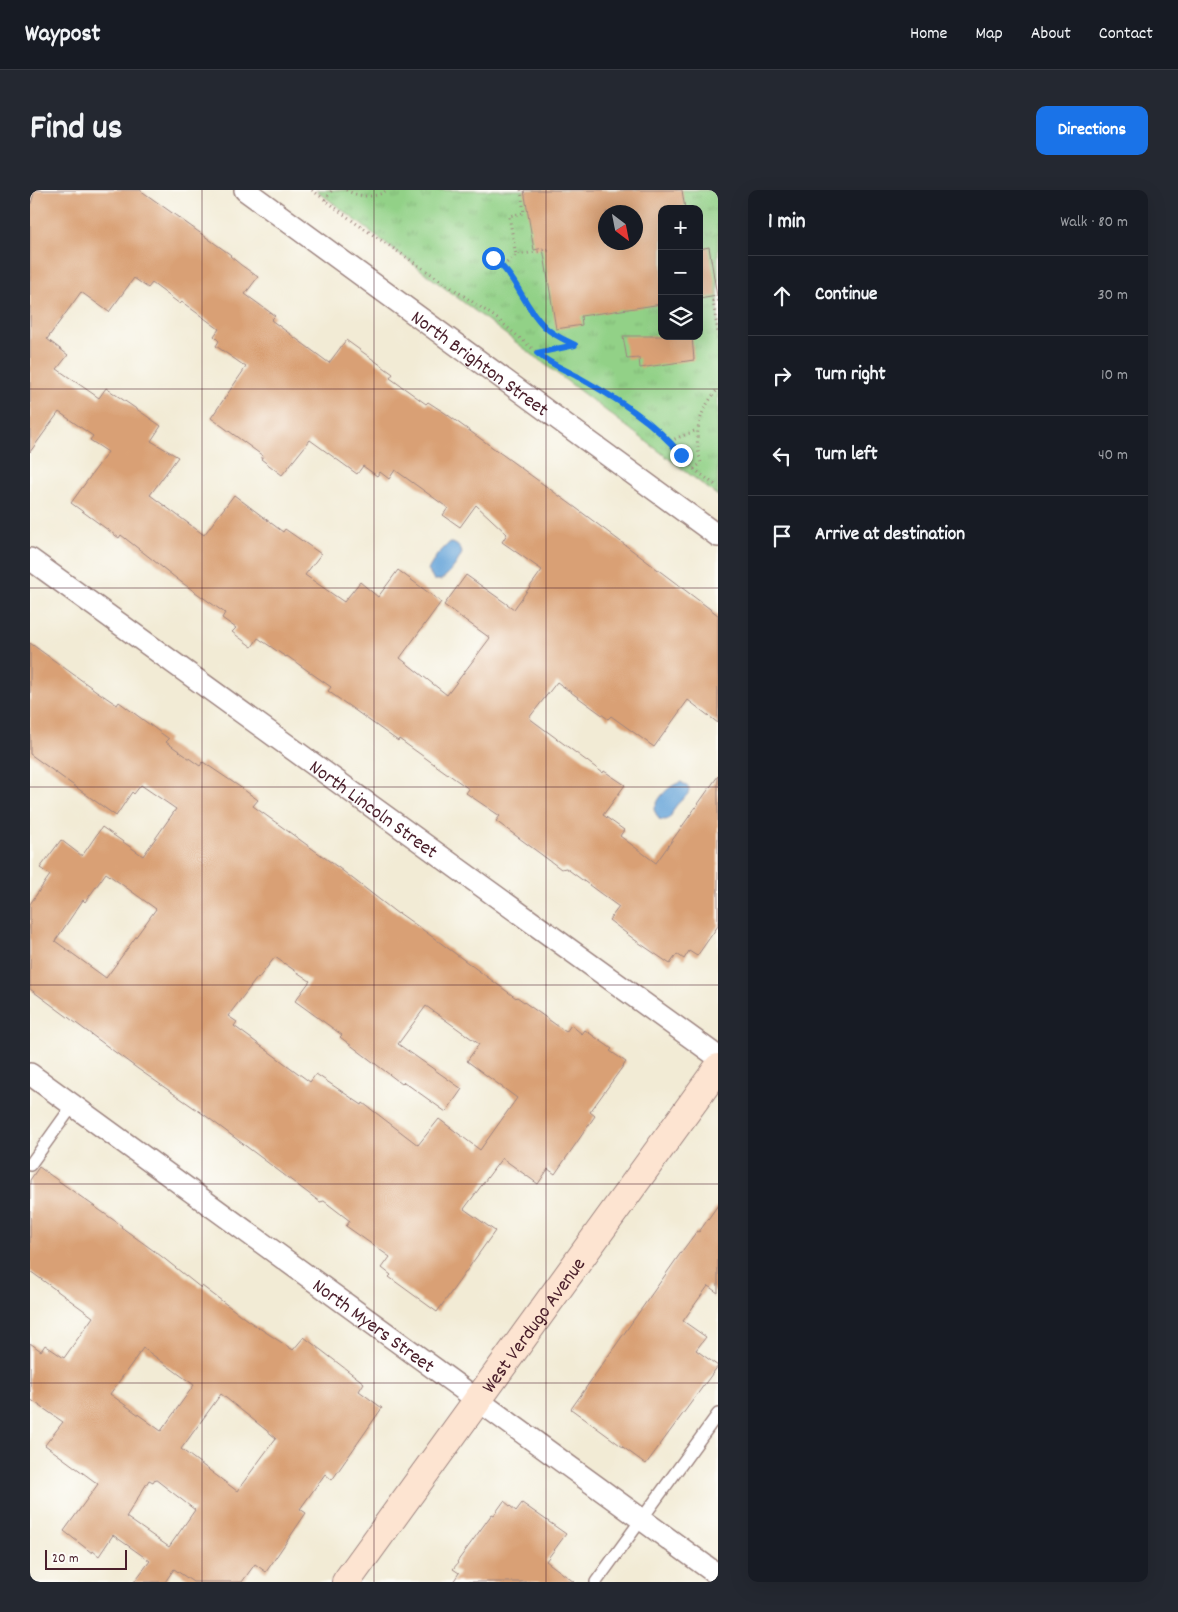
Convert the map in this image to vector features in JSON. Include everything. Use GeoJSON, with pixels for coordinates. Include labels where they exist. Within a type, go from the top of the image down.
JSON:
{"type":"FeatureCollection","features":[{"type":"Feature","properties":{"kind":"main road","name":"West Verdugo Avenue"},"geometry":{"type":"LineString","coordinates":[[346,1582],[718,1068]]}},
{"type":"Feature","properties":{"kind":"street","name":"North Brighton Street"},"geometry":{"type":"LineString","coordinates":[[245,190],[718,536]]}},
{"type":"Feature","properties":{"kind":"street","name":"North Lincoln Street"},"geometry":{"type":"LineString","coordinates":[[30,559],[718,1057]]}},
{"type":"Feature","properties":{"kind":"street","name":"North Myers Street"},"geometry":{"type":"LineString","coordinates":[[30,1074],[718,1576]]}},
{"type":"Feature","properties":{"kind":"lane"},"geometry":{"type":"LineString","coordinates":[[30,1165],[73,1105]]}},
{"type":"Feature","properties":{"kind":"lane"},"geometry":{"type":"LineString","coordinates":[[596,1582],[718,1414]]}},
{"type":"Feature","properties":{"kind":"path"},"geometry":{"type":"LineString","coordinates":[[312,190],[357,224],[495,317],[547,361],[610,395],[635,412],[670,441],[694,469],[718,487]]}},
{"type":"Feature","properties":{"kind":"path"},"geometry":{"type":"LineString","coordinates":[[325,200],[332,190]]}},
{"type":"Feature","properties":{"kind":"path"},"geometry":{"type":"LineString","coordinates":[[346,190],[360,195],[373,196],[381,195],[387,190]]}},
{"type":"Feature","properties":{"kind":"path"},"geometry":{"type":"LineString","coordinates":[[516,256],[509,216],[524,213],[521,190]]}},
{"type":"Feature","properties":{"kind":"path"},"geometry":{"type":"LineString","coordinates":[[503,266],[516,256],[550,250]]}},
{"type":"Feature","properties":{"kind":"path"},"geometry":{"type":"LineString","coordinates":[[493,258],[503,266],[533,313],[545,327],[575,345],[537,353]]}},
{"type":"Feature","properties":{"kind":"path"},"geometry":{"type":"LineString","coordinates":[[718,300],[713,301],[718,333]]}},
{"type":"Feature","properties":{"kind":"path"},"geometry":{"type":"LineString","coordinates":[[694,469],[702,463],[698,450],[697,430],[706,405],[718,389]]}},
{"type":"Feature","properties":{"kind":"path"},"geometry":{"type":"LineString","coordinates":[[670,441],[697,430]]}},
{"type":"Feature","properties":{"kind":"green space"},"geometry":{"type":"Polygon","coordinates":[[[316,190],[718,190],[718,496],[316,190]]]}},
{"type":"Feature","properties":{"kind":"water"},"geometry":{"type":"Polygon","coordinates":[[[449,543],[457,545],[462,553],[448,574],[441,580],[434,580],[428,570],[437,555],[449,543]]]}},
{"type":"Feature","properties":{"kind":"water"},"geometry":{"type":"Polygon","coordinates":[[[681,782],[689,789],[688,794],[676,806],[667,820],[659,819],[654,810],[658,801],[668,789],[681,782]]]}},
{"type":"Feature","properties":{"kind":"building"},"geometry":{"type":"Polygon","coordinates":[[[35,190],[140,190],[231,255],[258,277],[245,294],[275,316],[271,320],[329,363],[346,340],[393,374],[390,378],[426,404],[428,402],[445,413],[576,508],[718,615],[718,723],[688,700],[654,747],[611,716],[608,719],[557,682],[529,718],[603,773],[604,771],[625,785],[603,815],[624,830],[620,836],[656,863],[718,776],[718,926],[697,956],[689,951],[684,959],[677,954],[670,964],[635,940],[609,920],[619,907],[566,868],[561,869],[496,821],[500,816],[466,793],[469,789],[328,691],[331,687],[287,656],[258,638],[252,647],[232,632],[236,628],[222,618],[225,613],[181,582],[121,535],[119,538],[71,503],[108,452],[90,440],[93,436],[59,412],[30,452],[30,207],[35,190]],[[134,278],[109,312],[81,292],[47,339],[68,355],[57,369],[99,398],[106,388],[161,426],[151,441],[178,457],[150,495],[204,535],[234,495],[283,532],[285,529],[321,554],[305,575],[344,602],[360,582],[378,597],[398,570],[441,602],[400,658],[447,695],[490,638],[444,605],[466,575],[514,609],[542,570],[502,542],[507,534],[476,505],[460,527],[443,515],[448,508],[395,470],[389,479],[380,472],[377,476],[363,466],[357,474],[310,440],[282,475],[261,459],[263,456],[211,418],[246,367],[216,346],[219,341],[214,336],[219,329],[152,283],[148,288],[134,278]]]}},
{"type":"Feature","properties":{"kind":"building"},"geometry":{"type":"Polygon","coordinates":[[[524,190],[682,190],[684,205],[658,205],[658,305],[581,316],[582,325],[556,329],[543,248],[534,250],[524,190]]]}},
{"type":"Feature","properties":{"kind":"building"},"geometry":{"type":"Polygon","coordinates":[[[709,247],[717,296],[703,298],[703,250],[703,248],[709,247]]]}},
{"type":"Feature","properties":{"kind":"building"},"geometry":{"type":"Polygon","coordinates":[[[623,336],[658,336],[658,340],[692,340],[694,360],[640,368],[639,358],[627,359],[623,336]]]}},
{"type":"Feature","properties":{"kind":"building"},"geometry":{"type":"Polygon","coordinates":[[[30,643],[117,705],[119,702],[169,739],[166,742],[200,766],[203,762],[258,800],[253,806],[339,868],[398,914],[516,998],[566,1032],[571,1025],[582,1034],[585,1030],[612,1049],[610,1051],[626,1062],[590,1112],[595,1116],[555,1174],[548,1169],[538,1184],[502,1158],[464,1209],[495,1231],[437,1312],[389,1277],[391,1275],[382,1268],[390,1257],[346,1226],[350,1221],[324,1201],[320,1202],[206,1116],[138,1069],[30,989],[30,904],[50,875],[40,868],[61,840],[82,856],[102,827],[143,856],[176,809],[141,785],[134,794],[132,792],[116,816],[30,754],[30,643]],[[106,873],[85,902],[83,900],[55,941],[106,978],[156,909],[106,873]],[[275,957],[228,1016],[237,1022],[234,1026],[310,1082],[316,1074],[362,1105],[363,1103],[418,1145],[439,1119],[480,1150],[517,1098],[467,1061],[479,1044],[426,1006],[398,1044],[462,1089],[446,1112],[404,1082],[402,1084],[340,1037],[342,1035],[295,1001],[310,981],[275,957]]]}},
{"type":"Feature","properties":{"kind":"building"},"geometry":{"type":"Polygon","coordinates":[[[39,1167],[122,1226],[201,1288],[202,1286],[247,1320],[293,1350],[304,1337],[364,1383],[359,1391],[382,1408],[332,1480],[325,1474],[300,1509],[306,1513],[266,1572],[255,1564],[242,1582],[193,1582],[174,1569],[165,1582],[134,1582],[150,1561],[113,1535],[99,1556],[93,1551],[92,1553],[64,1531],[98,1484],[45,1445],[63,1422],[30,1399],[30,1343],[41,1351],[45,1345],[64,1358],[93,1317],[30,1271],[30,1180],[39,1167]],[[143,1348],[110,1394],[161,1431],[194,1385],[143,1348]],[[221,1394],[181,1449],[237,1491],[276,1438],[221,1394]],[[155,1479],[153,1482],[149,1480],[126,1517],[169,1547],[195,1510],[155,1479]]]}},
{"type":"Feature","properties":{"kind":"building"},"geometry":{"type":"Polygon","coordinates":[[[718,1205],[718,1293],[708,1286],[683,1321],[706,1337],[696,1350],[718,1366],[646,1464],[571,1409],[680,1254],[697,1231],[699,1232],[718,1205]]]}},
{"type":"Feature","properties":{"kind":"building"},"geometry":{"type":"Polygon","coordinates":[[[504,1501],[516,1511],[522,1503],[566,1534],[546,1561],[574,1582],[453,1582],[459,1573],[453,1569],[457,1562],[492,1514],[494,1515],[504,1501]]]}},
{"type":"Feature","properties":{"kind":"route"},"geometry":{"type":"LineString","coordinates":[[493,258],[503,266],[533,313],[545,327],[575,345],[537,353],[547,361],[610,395],[635,412],[670,441],[681,455]]}}]}
